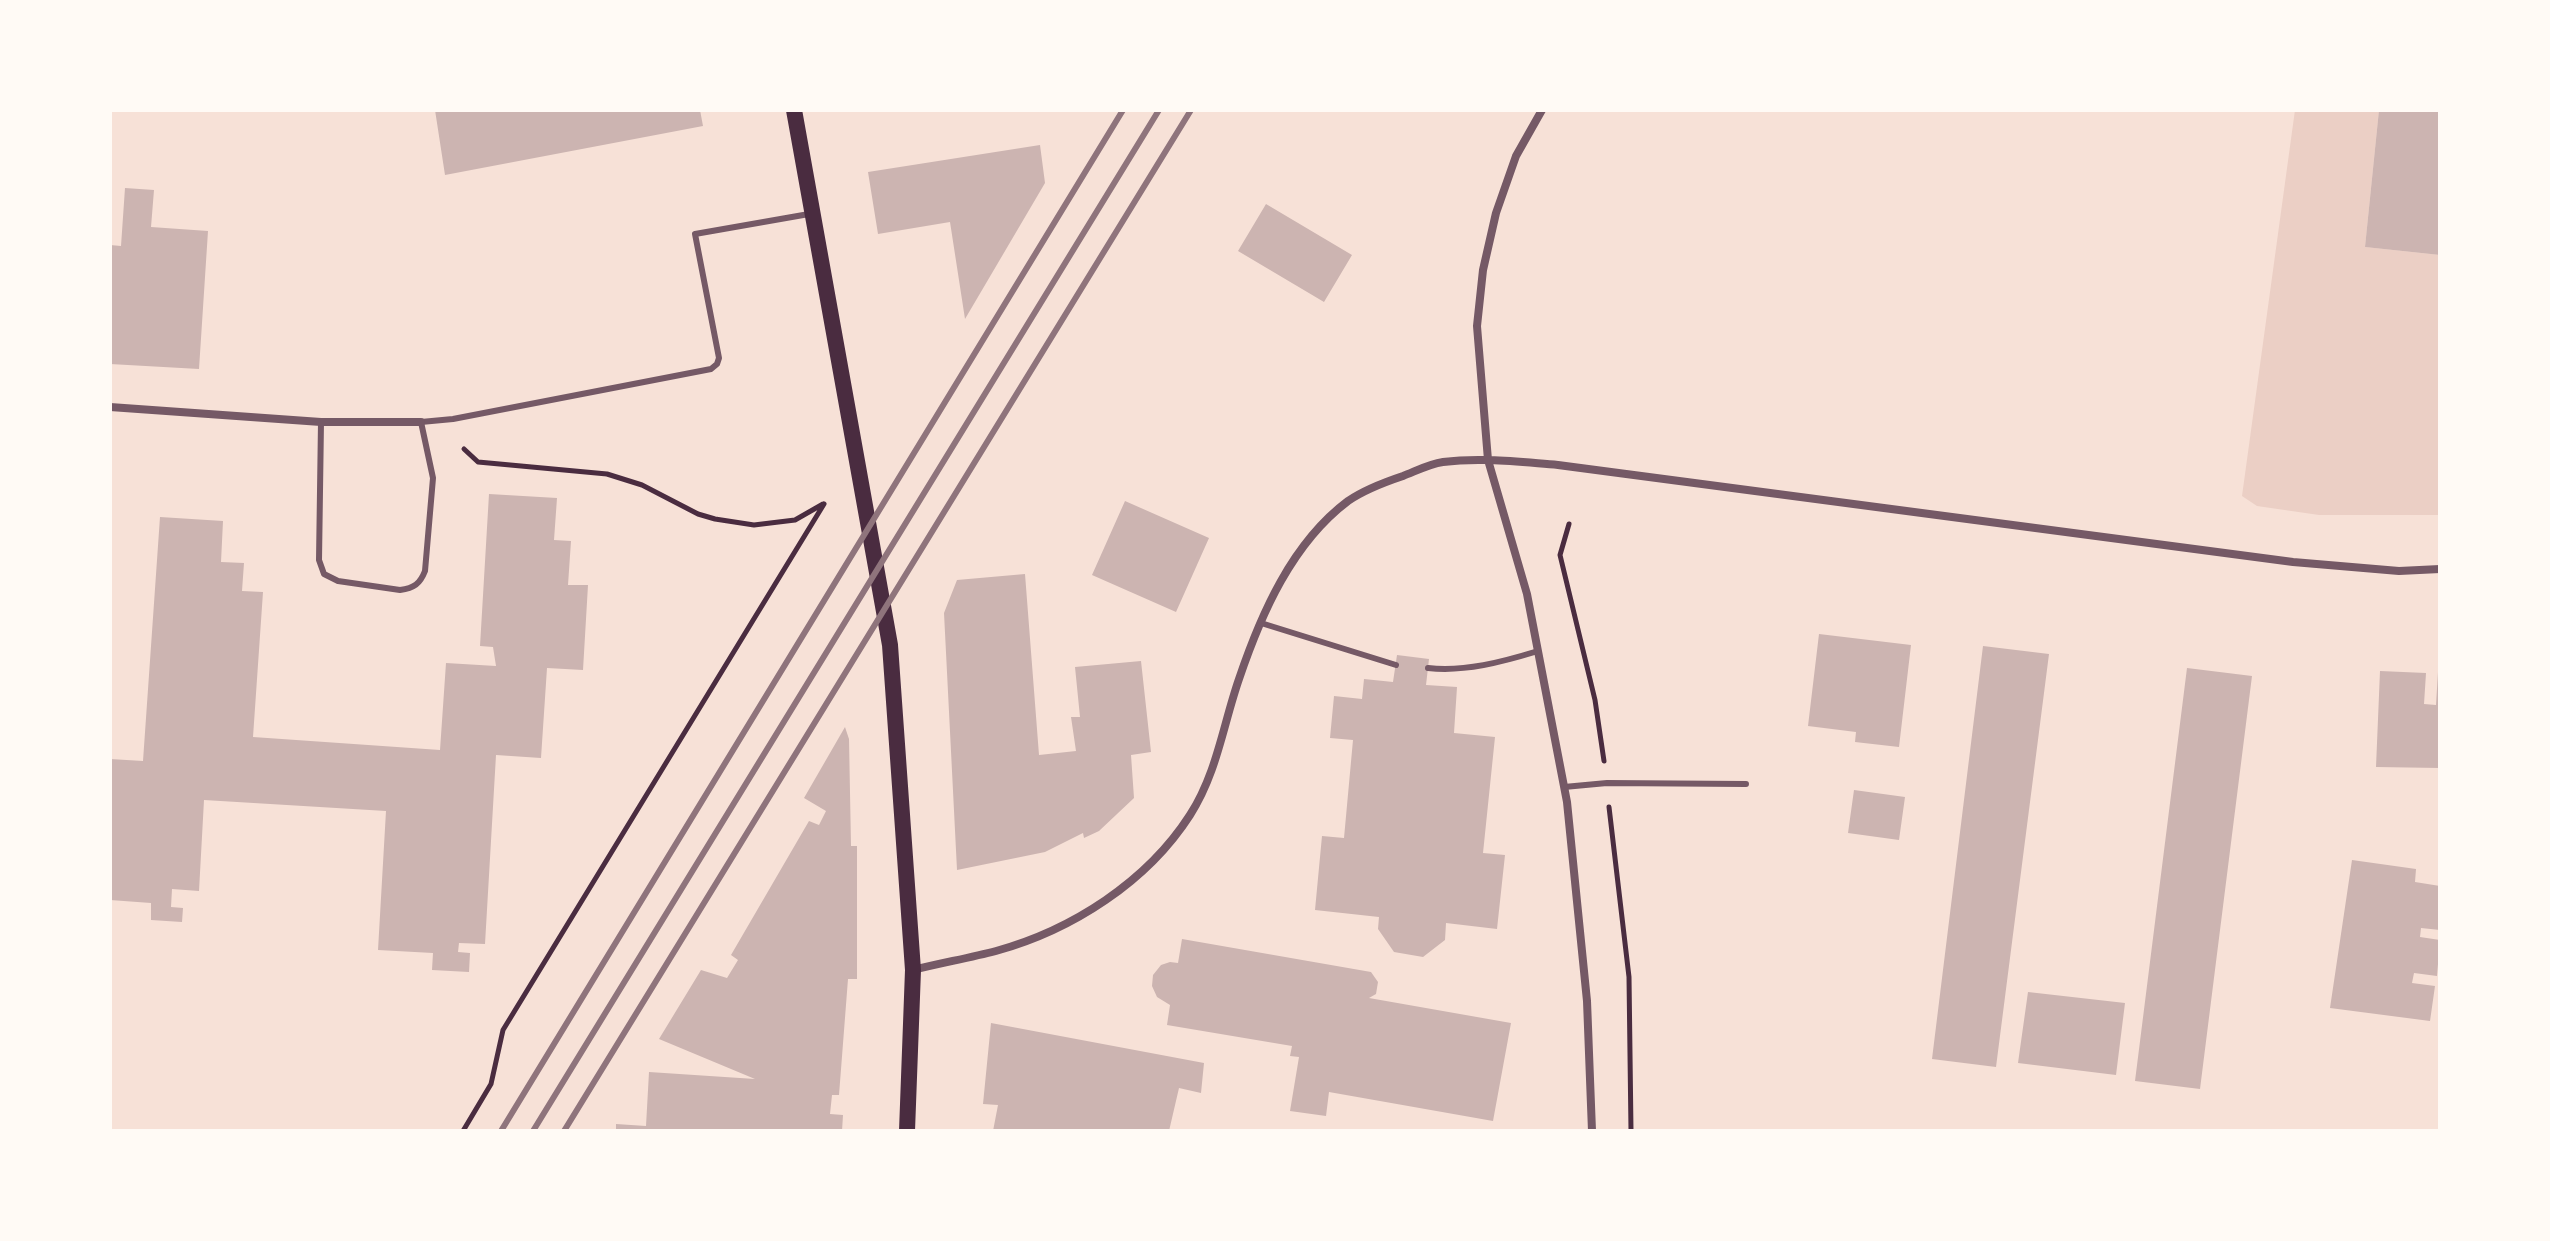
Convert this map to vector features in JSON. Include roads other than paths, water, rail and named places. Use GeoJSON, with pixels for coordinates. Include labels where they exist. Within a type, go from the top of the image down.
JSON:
{"type":"FeatureCollection","features":[{"type":"Feature","properties":{"kind":"main road"},"geometry":{"type":"LineString","coordinates":[[794,110],[890,645],[913,970],[907,1131]]}},
{"type":"Feature","properties":{"kind":"street"},"geometry":{"type":"LineString","coordinates":[[1542,110],[1516,156],[1496,213],[1483,270],[1477,326],[1488,460],[1527,594],[1564,787],[1587,1001],[1592,1131]]}},
{"type":"Feature","properties":{"kind":"street"},"geometry":{"type":"LineString","coordinates":[[110,407],[321,422],[421,422]]}},
{"type":"Feature","properties":{"kind":"street"},"geometry":{"type":"LineString","coordinates":[[913,970],[998,950],[1091,911],[1160,852],[1190,815],[1213,770],[1238,680],[1278,587],[1296,558],[1318,529],[1350,500],[1434,463],[1488,460],[1558,465],[2293,562],[2399,571],[2440,569]]}},
{"type":"Feature","properties":{"kind":"lane"},"geometry":{"type":"LineString","coordinates":[[321,422],[319,560],[324,574],[338,581],[400,590],[418,585],[425,571],[433,478],[421,422],[453,419],[711,369],[719,358],[695,234],[813,213]]}},
{"type":"Feature","properties":{"kind":"lane"},"geometry":{"type":"LineString","coordinates":[[1261,623],[1396,665]]}},
{"type":"Feature","properties":{"kind":"lane"},"geometry":{"type":"LineString","coordinates":[[1428,668],[1447,670],[1502,662],[1538,651]]}},
{"type":"Feature","properties":{"kind":"lane"},"geometry":{"type":"LineString","coordinates":[[1564,787],[1607,783],[1746,784]]}},
{"type":"Feature","properties":{"kind":"railway"},"geometry":{"type":"LineString","coordinates":[[501,1131],[1123,110]]}},
{"type":"Feature","properties":{"kind":"railway"},"geometry":{"type":"LineString","coordinates":[[533,1131],[1159,110]]}},
{"type":"Feature","properties":{"kind":"railway"},"geometry":{"type":"LineString","coordinates":[[564,1131],[1191,110]]}}]}
